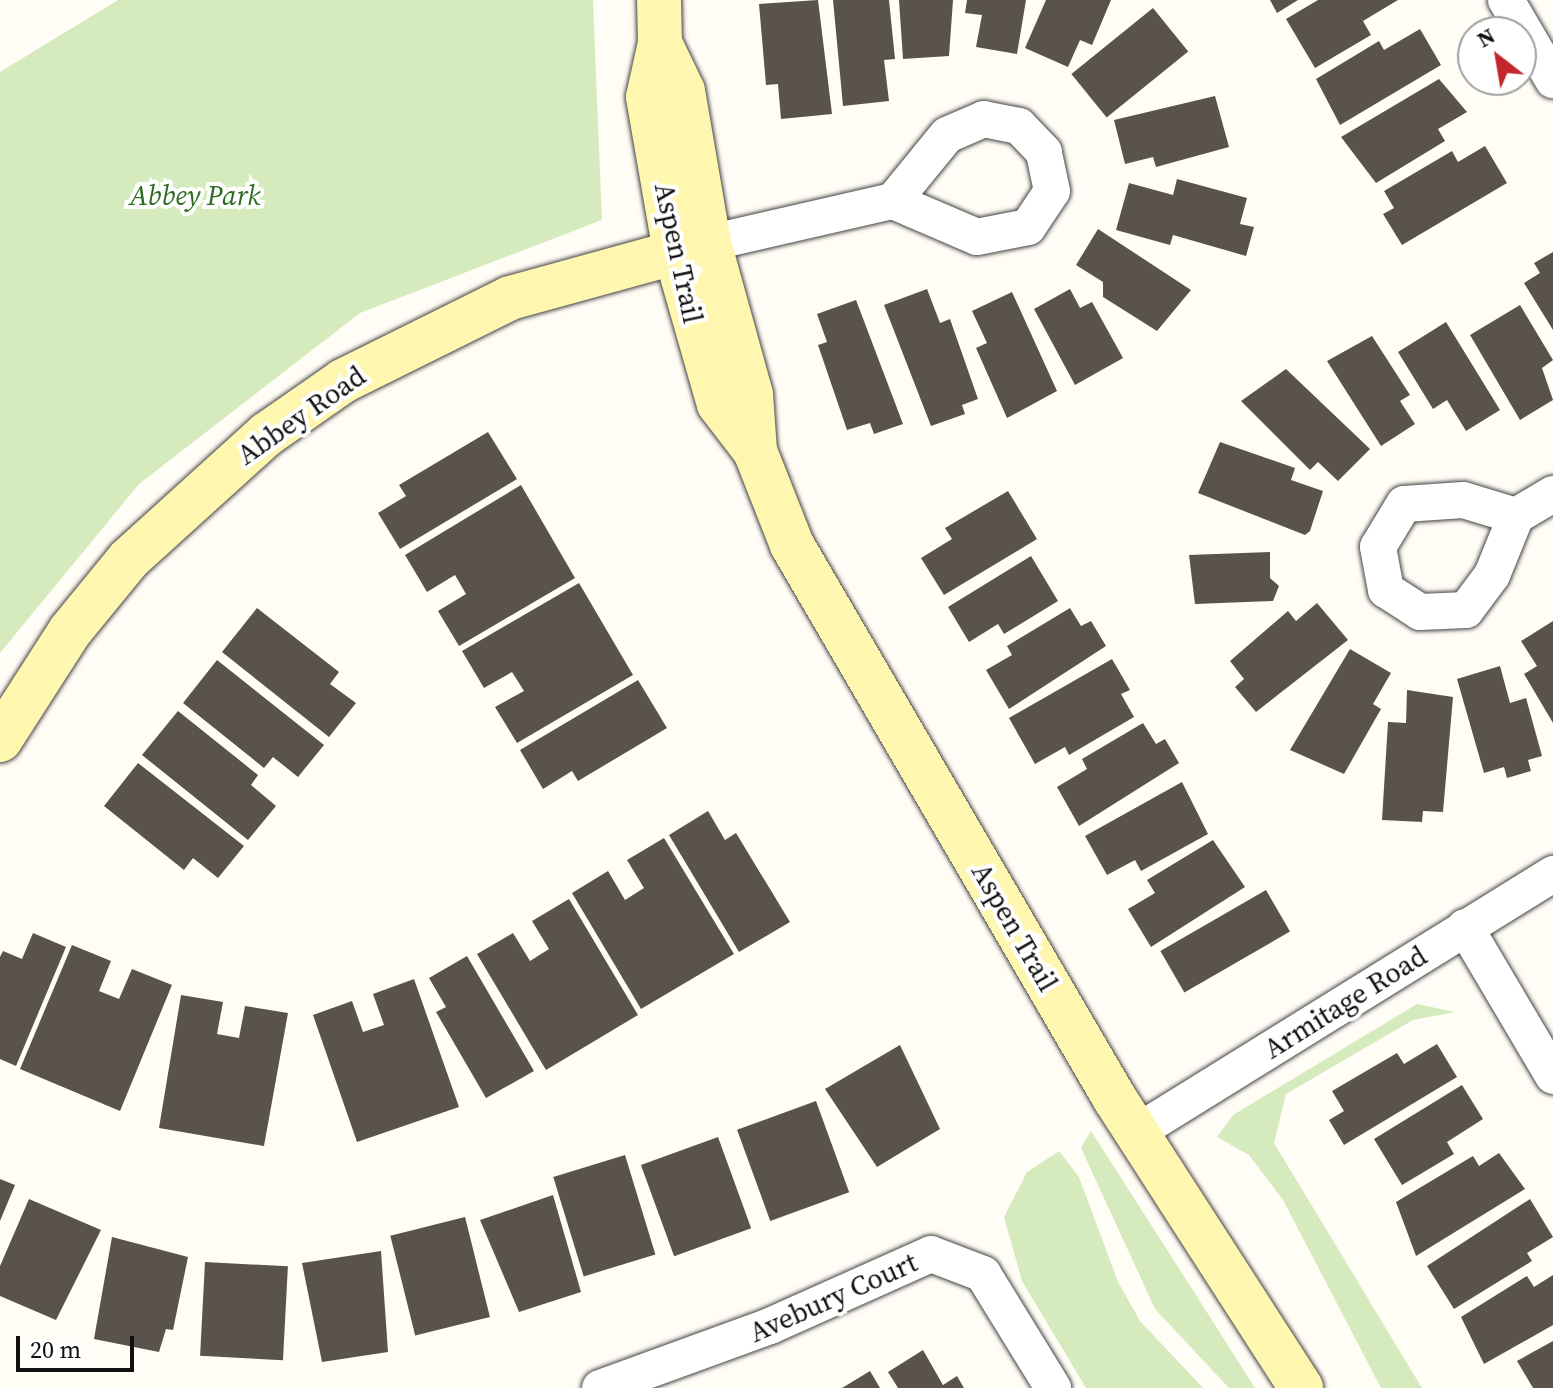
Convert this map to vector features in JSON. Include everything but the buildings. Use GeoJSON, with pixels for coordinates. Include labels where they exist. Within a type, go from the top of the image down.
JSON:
{"type":"FeatureCollection","features":[{"type":"Feature","properties":{"kind":"street","name":"Aspen Trail"},"geometry":{"type":"LineString","coordinates":[[659,0],[660,43],[683,91],[692,247],[751,394],[755,451],[792,545],[1137,1132],[1301,1388]]}},
{"type":"Feature","properties":{"kind":"street"},"geometry":{"type":"LineString","coordinates":[[1506,0],[1553,80]]}},
{"type":"Feature","properties":{"kind":"street"},"geometry":{"type":"LineString","coordinates":[[692,247],[893,201]]}},
{"type":"Feature","properties":{"kind":"street","name":"Abbey Road"},"geometry":{"type":"LineString","coordinates":[[0,740],[70,631],[129,559],[267,434],[343,381],[439,329],[569,279],[692,247]]}},
{"type":"Feature","properties":{"kind":"street"},"geometry":{"type":"LineString","coordinates":[[1516,516],[1553,494]]}},
{"type":"Feature","properties":{"kind":"street","name":"Armitage Road"},"geometry":{"type":"LineString","coordinates":[[1137,1132],[1553,874]]}},
{"type":"Feature","properties":{"kind":"street"},"geometry":{"type":"LineString","coordinates":[[1465,927],[1553,1076]]}},
{"type":"Feature","properties":{"kind":"street","name":"Avebury Court"},"geometry":{"type":"LineString","coordinates":[[600,1388],[770,1326],[931,1254],[983,1274],[1053,1388]]}},
{"type":"Feature","properties":{"kind":"green space","name":"Abbey Park"},"geometry":{"type":"Polygon","coordinates":[[[118,0],[593,0],[602,220],[360,313],[139,484],[0,653],[0,72],[118,0]]]}},
{"type":"Feature","properties":{"kind":"green space"},"geometry":{"type":"Polygon","coordinates":[[[1417,1004],[1455,1012],[1413,1020],[1286,1094],[1274,1143],[1422,1388],[1381,1388],[1283,1200],[1249,1155],[1217,1137],[1233,1115],[1417,1004]]]}},
{"type":"Feature","properties":{"kind":"green space"},"geometry":{"type":"Polygon","coordinates":[[[1091,1131],[1255,1388],[1229,1388],[1155,1309],[1081,1148],[1091,1131]]]}},
{"type":"Feature","properties":{"kind":"green space"},"geometry":{"type":"Polygon","coordinates":[[[1059,1151],[1079,1177],[1118,1282],[1140,1321],[1203,1388],[1086,1388],[1022,1281],[1004,1217],[1027,1172],[1059,1151]]]}}]}
